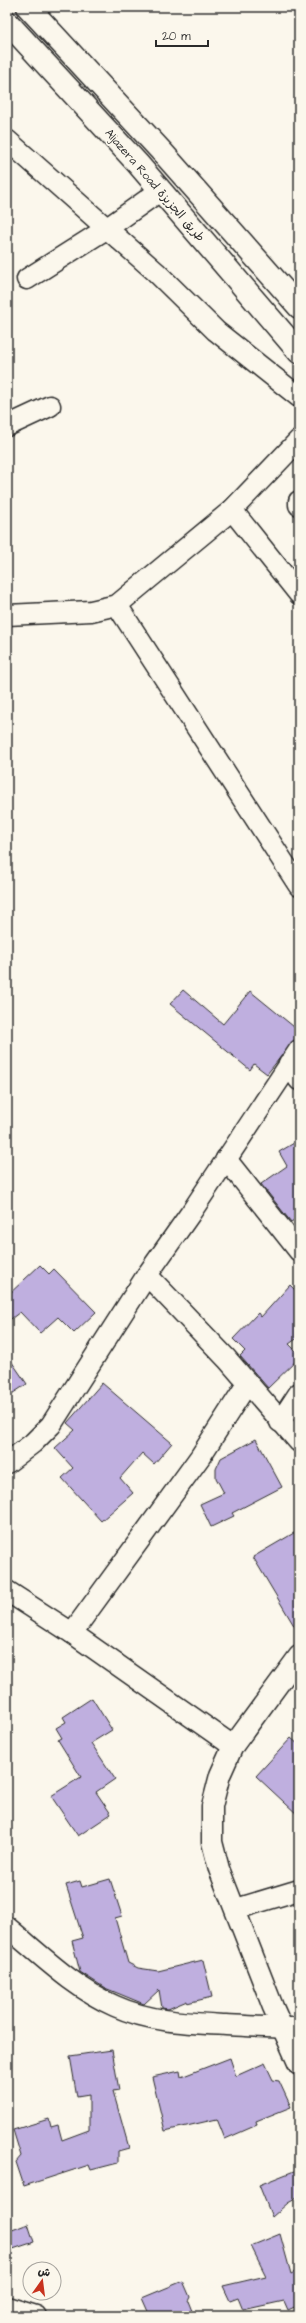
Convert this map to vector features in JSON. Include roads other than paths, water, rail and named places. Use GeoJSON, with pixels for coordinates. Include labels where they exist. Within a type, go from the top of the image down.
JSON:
{"type":"FeatureCollection","features":[{"type":"Feature","properties":{"kind":"main road"},"geometry":{"type":"LineString","coordinates":[[28,7],[164,154],[297,304]]}},
{"type":"Feature","properties":{"kind":"main road","name":"Aljazera Road طريق الجزيزة"},"geometry":{"type":"LineString","coordinates":[[7,22],[161,190],[299,352]]}},
{"type":"Feature","properties":{"kind":"street"},"geometry":{"type":"LineString","coordinates":[[7,140],[156,272],[216,331],[299,397]]}},
{"type":"Feature","properties":{"kind":"street"},"geometry":{"type":"LineString","coordinates":[[27,279],[106,229],[161,190]]}},
{"type":"Feature","properties":{"kind":"street"},"geometry":{"type":"LineString","coordinates":[[7,426],[50,406]]}},
{"type":"Feature","properties":{"kind":"street"},"geometry":{"type":"LineString","coordinates":[[7,616],[91,611],[117,604],[232,510],[299,440]]}},
{"type":"Feature","properties":{"kind":"street"},"geometry":{"type":"LineString","coordinates":[[232,510],[299,594]]}},
{"type":"Feature","properties":{"kind":"street"},"geometry":{"type":"LineString","coordinates":[[117,604],[299,886]]}},
{"type":"Feature","properties":{"kind":"street"},"geometry":{"type":"LineString","coordinates":[[7,1463],[33,1443],[51,1425],[147,1275],[190,1214],[226,1158],[296,1064]]}},
{"type":"Feature","properties":{"kind":"street"},"geometry":{"type":"LineString","coordinates":[[226,1158],[299,1251]]}},
{"type":"Feature","properties":{"kind":"street"},"geometry":{"type":"LineString","coordinates":[[147,1275],[227,1359],[247,1384],[299,1442]]}},
{"type":"Feature","properties":{"kind":"street"},"geometry":{"type":"LineString","coordinates":[[72,1633],[200,1457],[247,1384]]}},
{"type":"Feature","properties":{"kind":"street"},"geometry":{"type":"LineString","coordinates":[[280,1422],[299,1393]]}},
{"type":"Feature","properties":{"kind":"street"},"geometry":{"type":"LineString","coordinates":[[7,1591],[72,1633],[233,1746]]}},
{"type":"Feature","properties":{"kind":"street"},"geometry":{"type":"LineString","coordinates":[[299,1656],[233,1746],[220,1775],[212,1806],[212,1842],[219,1869],[291,2028],[299,2065]]}},
{"type":"Feature","properties":{"kind":"street"},"geometry":{"type":"LineString","coordinates":[[236,1909],[299,1890]]}},
{"type":"Feature","properties":{"kind":"street"},"geometry":{"type":"LineString","coordinates":[[7,1927],[62,1973],[114,2006],[151,2018],[180,2022],[291,2028]]}},
{"type":"Feature","properties":{"kind":"street"},"geometry":{"type":"LineString","coordinates":[[7,2307],[36,2316]]}}]}
